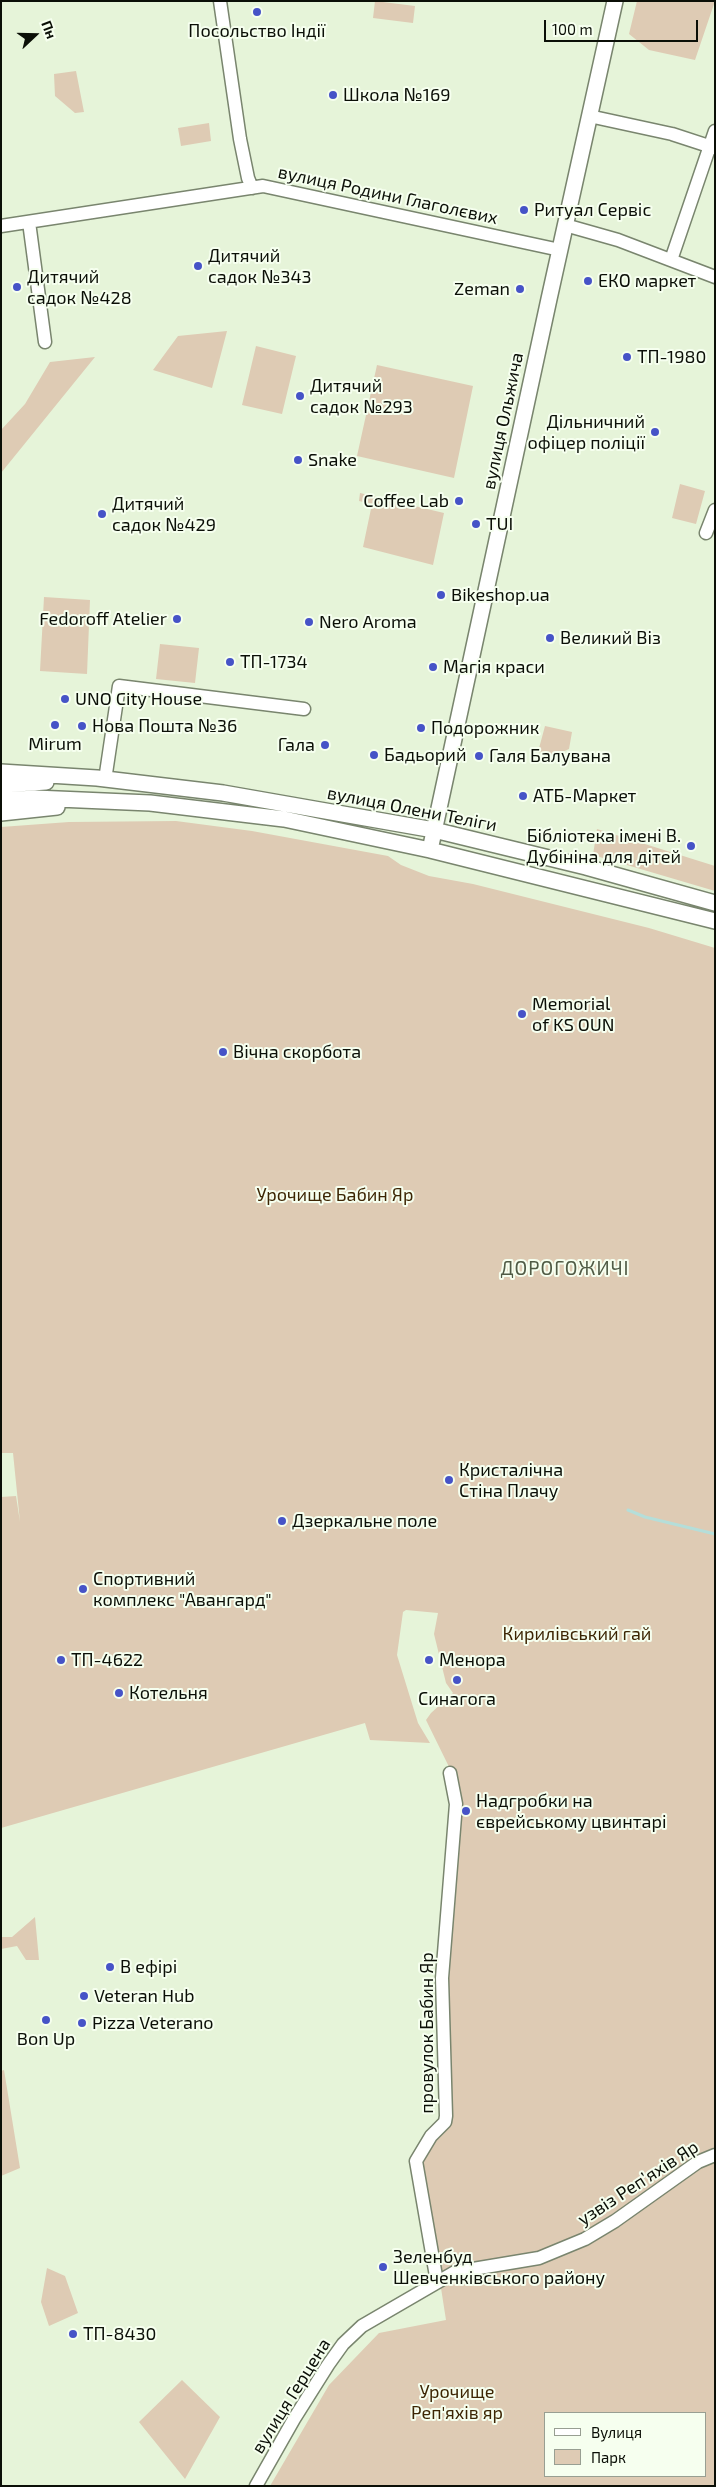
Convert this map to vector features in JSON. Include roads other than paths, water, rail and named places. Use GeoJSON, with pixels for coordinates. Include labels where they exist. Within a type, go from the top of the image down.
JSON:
{"type":"FeatureCollection","features":[{"type":"Feature","properties":{"kind":"main road","name":"вулиця Ольжича"},"geometry":{"type":"LineString","coordinates":[[430,850],[565,225],[616,1]]}},
{"type":"Feature","properties":{"kind":"main road","name":"вулиця Олени Теліги"},"geometry":{"type":"LineString","coordinates":[[1,772],[101,779],[223,793],[434,830],[602,871],[715,903]]}},
{"type":"Feature","properties":{"kind":"main road","name":"вулиця Олени Теліги"},"geometry":{"type":"LineString","coordinates":[[1,785],[101,779]]}},
{"type":"Feature","properties":{"kind":"main road","name":"вулиця Олени Теліги"},"geometry":{"type":"LineString","coordinates":[[1,800],[150,803],[284,819],[430,850],[715,921]]}},
{"type":"Feature","properties":{"kind":"main road","name":"вулиця Олени Теліги"},"geometry":{"type":"LineString","coordinates":[[1,812],[98,801]]}},
{"type":"Feature","properties":{"kind":"street"},"geometry":{"type":"LineString","coordinates":[[220,1],[240,139],[248,178],[252,188]]}},
{"type":"Feature","properties":{"kind":"street"},"geometry":{"type":"LineString","coordinates":[[589,116],[672,134],[712,147]]}},
{"type":"Feature","properties":{"kind":"street"},"geometry":{"type":"LineString","coordinates":[[671,260],[712,147],[715,131]]}},
{"type":"Feature","properties":{"kind":"street","name":"вулиця Родини Глаголєвих"},"geometry":{"type":"LineString","coordinates":[[1,226],[268,187],[560,250]]}},
{"type":"Feature","properties":{"kind":"street"},"geometry":{"type":"LineString","coordinates":[[28,222],[45,342]]}},
{"type":"Feature","properties":{"kind":"street"},"geometry":{"type":"LineString","coordinates":[[565,225],[618,240],[715,277]]}},
{"type":"Feature","properties":{"kind":"street"},"geometry":{"type":"LineString","coordinates":[[706,534],[715,510]]}},
{"type":"Feature","properties":{"kind":"street"},"geometry":{"type":"LineString","coordinates":[[101,779],[119,686],[304,709]]}},
{"type":"Feature","properties":{"kind":"street","name":"провулок Бабин Яр"},"geometry":{"type":"LineString","coordinates":[[437,2282],[416,2161],[431,2136],[445,2122],[446,2116],[442,1978],[456,1804],[450,1773]]}},
{"type":"Feature","properties":{"kind":"street","name":"узвіз Репʼяхів Яр"},"geometry":{"type":"LineString","coordinates":[[437,2282],[455,2272],[539,2258],[556,2252],[615,2222],[698,2162],[715,2155]]}},
{"type":"Feature","properties":{"kind":"street","name":"вулиця Герцена"},"geometry":{"type":"LineString","coordinates":[[256,2486],[294,2418],[344,2344],[362,2326],[437,2282]]}},
{"type":"Feature","properties":{"kind":"waterway"},"geometry":{"type":"LineString","coordinates":[[628,1510],[645,1517],[715,1534]]}},
{"type":"Feature","properties":{"kind":"place","name":"Посольство Індії"},"geometry":{"type":"Point","coordinates":[257,12]}},
{"type":"Feature","properties":{"kind":"place","name":"Школа №169"},"geometry":{"type":"Point","coordinates":[333,95]}},
{"type":"Feature","properties":{"kind":"place","name":"Ритуал Сервіс"},"geometry":{"type":"Point","coordinates":[524,210]}},
{"type":"Feature","properties":{"kind":"place","name":"Дитячий садок №343"},"geometry":{"type":"Point","coordinates":[198,266]}},
{"type":"Feature","properties":{"kind":"place","name":"ЕКО маркет"},"geometry":{"type":"Point","coordinates":[588,281]}},
{"type":"Feature","properties":{"kind":"place","name":"Дитячий садок №428"},"geometry":{"type":"Point","coordinates":[17,287]}},
{"type":"Feature","properties":{"kind":"place","name":"Zeman"},"geometry":{"type":"Point","coordinates":[520,289]}},
{"type":"Feature","properties":{"kind":"place","name":"ТП-1980"},"geometry":{"type":"Point","coordinates":[627,357]}},
{"type":"Feature","properties":{"kind":"place","name":"Дитячий садок №293"},"geometry":{"type":"Point","coordinates":[300,396]}},
{"type":"Feature","properties":{"kind":"place","name":"Дільничний офіцер поліції"},"geometry":{"type":"Point","coordinates":[655,432]}},
{"type":"Feature","properties":{"kind":"place","name":"Snake"},"geometry":{"type":"Point","coordinates":[298,460]}},
{"type":"Feature","properties":{"kind":"place","name":"Coffee Lab"},"geometry":{"type":"Point","coordinates":[459,501]}},
{"type":"Feature","properties":{"kind":"place","name":"Дитячий садок №429"},"geometry":{"type":"Point","coordinates":[102,514]}},
{"type":"Feature","properties":{"kind":"place","name":"TUI"},"geometry":{"type":"Point","coordinates":[476,524]}},
{"type":"Feature","properties":{"kind":"place","name":"Bikeshop.ua"},"geometry":{"type":"Point","coordinates":[441,595]}},
{"type":"Feature","properties":{"kind":"place","name":"Fedoroff Atelier"},"geometry":{"type":"Point","coordinates":[177,619]}},
{"type":"Feature","properties":{"kind":"place","name":"Nero Aroma"},"geometry":{"type":"Point","coordinates":[309,622]}},
{"type":"Feature","properties":{"kind":"place","name":"Великий Віз"},"geometry":{"type":"Point","coordinates":[550,638]}},
{"type":"Feature","properties":{"kind":"place","name":"ТП-1734"},"geometry":{"type":"Point","coordinates":[230,662]}},
{"type":"Feature","properties":{"kind":"place","name":"Магія краси"},"geometry":{"type":"Point","coordinates":[433,667]}},
{"type":"Feature","properties":{"kind":"place","name":"UNO City House"},"geometry":{"type":"Point","coordinates":[65,699]}},
{"type":"Feature","properties":{"kind":"place","name":"Mirum"},"geometry":{"type":"Point","coordinates":[55,725]}},
{"type":"Feature","properties":{"kind":"place","name":"Нова Пошта №36"},"geometry":{"type":"Point","coordinates":[82,726]}},
{"type":"Feature","properties":{"kind":"place","name":"Подорожник"},"geometry":{"type":"Point","coordinates":[421,728]}},
{"type":"Feature","properties":{"kind":"place","name":"Гала"},"geometry":{"type":"Point","coordinates":[325,745]}},
{"type":"Feature","properties":{"kind":"place","name":"Бадьорий"},"geometry":{"type":"Point","coordinates":[374,755]}},
{"type":"Feature","properties":{"kind":"place","name":"Галя Балувана"},"geometry":{"type":"Point","coordinates":[479,756]}},
{"type":"Feature","properties":{"kind":"place","name":"АТБ-Маркет"},"geometry":{"type":"Point","coordinates":[523,796]}},
{"type":"Feature","properties":{"kind":"place","name":"Бібліотека імені В. Дубініна для дітей"},"geometry":{"type":"Point","coordinates":[691,846]}},
{"type":"Feature","properties":{"kind":"place","name":"Memorial of KS OUN"},"geometry":{"type":"Point","coordinates":[522,1014]}},
{"type":"Feature","properties":{"kind":"place","name":"Вічна скорбота"},"geometry":{"type":"Point","coordinates":[223,1052]}},
{"type":"Feature","properties":{"kind":"place","name":"Кристалічна Стіна Плачу"},"geometry":{"type":"Point","coordinates":[449,1480]}},
{"type":"Feature","properties":{"kind":"place","name":"Дзеркальне поле"},"geometry":{"type":"Point","coordinates":[282,1521]}},
{"type":"Feature","properties":{"kind":"place","name":"Спортивний комплекс \"Авангард\""},"geometry":{"type":"Point","coordinates":[83,1589]}},
{"type":"Feature","properties":{"kind":"place","name":"ТП-4622"},"geometry":{"type":"Point","coordinates":[61,1660]}},
{"type":"Feature","properties":{"kind":"place","name":"Менора"},"geometry":{"type":"Point","coordinates":[429,1660]}},
{"type":"Feature","properties":{"kind":"place","name":"Синагога"},"geometry":{"type":"Point","coordinates":[457,1680]}},
{"type":"Feature","properties":{"kind":"place","name":"Котельня"},"geometry":{"type":"Point","coordinates":[119,1693]}},
{"type":"Feature","properties":{"kind":"place","name":"Надгробки на єврейському цвинтарі"},"geometry":{"type":"Point","coordinates":[466,1811]}},
{"type":"Feature","properties":{"kind":"place","name":"В ефірі"},"geometry":{"type":"Point","coordinates":[110,1967]}},
{"type":"Feature","properties":{"kind":"place","name":"Veteran Hub"},"geometry":{"type":"Point","coordinates":[84,1996]}},
{"type":"Feature","properties":{"kind":"place","name":"Bon Up"},"geometry":{"type":"Point","coordinates":[46,2020]}},
{"type":"Feature","properties":{"kind":"place","name":"Pizza Veterano"},"geometry":{"type":"Point","coordinates":[82,2023]}},
{"type":"Feature","properties":{"kind":"place","name":"Зеленбуд Шевченківського району"},"geometry":{"type":"Point","coordinates":[383,2267]}},
{"type":"Feature","properties":{"kind":"place","name":"ТП-8430"},"geometry":{"type":"Point","coordinates":[73,2334]}},
{"type":"Feature","properties":{"kind":"district","name":"ДОРОГОЖИЧІ"},"geometry":{"type":"Point","coordinates":[565,1269]}},
{"type":"Feature","properties":{"kind":"park label","name":"Урочище Бабин Яр"},"geometry":{"type":"Point","coordinates":[335,1195]}},
{"type":"Feature","properties":{"kind":"park label","name":"Кирилівський гай"},"geometry":{"type":"Point","coordinates":[577,1634]}},
{"type":"Feature","properties":{"kind":"park label","name":"Урочище Реп'яхів яр"},"geometry":{"type":"Point","coordinates":[457,2402]}}]}
